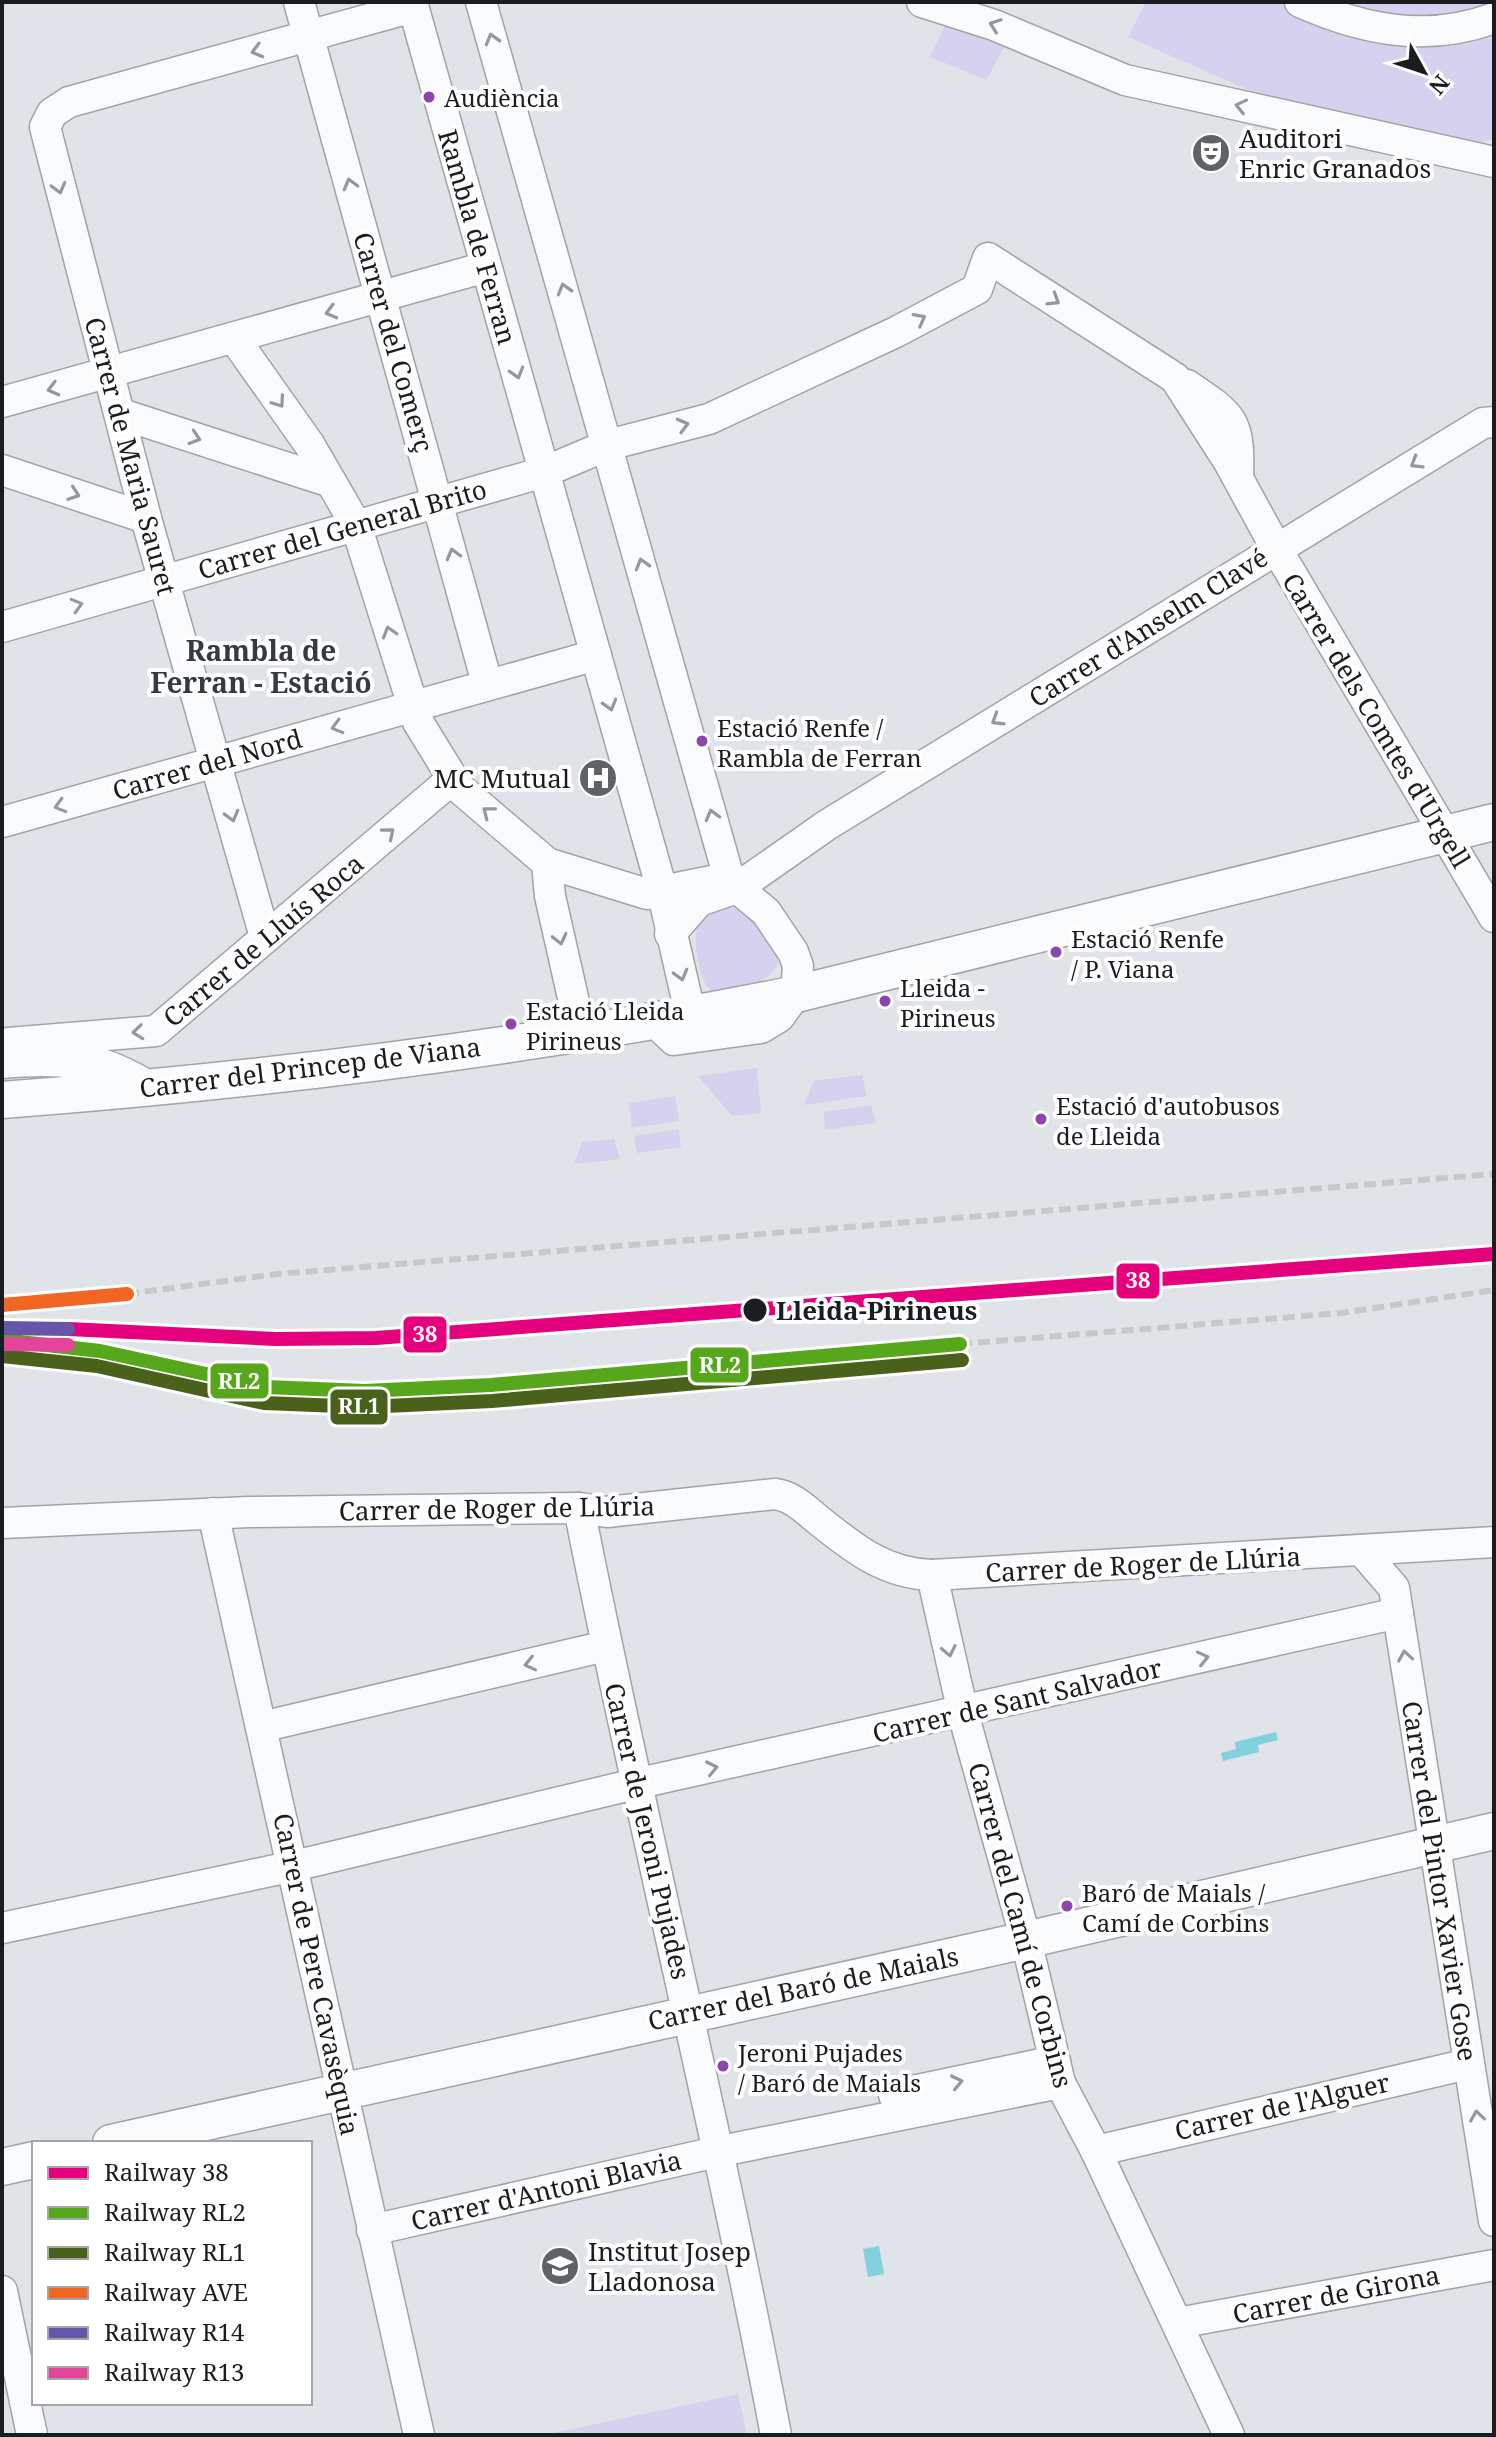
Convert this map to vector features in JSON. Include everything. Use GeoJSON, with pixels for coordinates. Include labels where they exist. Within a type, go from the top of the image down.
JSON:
{"type":"FeatureCollection","features":[{"type":"Feature","properties":{"kind":"main road","name":"Carrer del Princep de Viana"},"geometry":{"type":"LineString","coordinates":[[2,1100],[107,1093],[317,1069],[655,1022],[702,1026],[796,994],[1494,822]]}},
{"type":"Feature","properties":{"kind":"main road"},"geometry":{"type":"LineString","coordinates":[[2,1060],[47,1057],[92,1061],[144,1087]]}},
{"type":"Feature","properties":{"kind":"main road"},"geometry":{"type":"LineString","coordinates":[[2,1124],[66,1114],[107,1093]]}},
{"type":"Feature","properties":{"kind":"main road","name":"Carrer del Baró de Maials"},"geometry":{"type":"LineString","coordinates":[[120,2141],[689,2012],[1026,1940],[1494,1831]]}},
{"type":"Feature","properties":{"kind":"main road"},"geometry":{"type":"LineString","coordinates":[[2,2167],[32,2160]]}},
{"type":"Feature","properties":{"kind":"street","name":"Carrer del Comerç"},"geometry":{"type":"LineString","coordinates":[[299,2],[440,502],[487,683]]}},
{"type":"Feature","properties":{"kind":"street"},"geometry":{"type":"LineString","coordinates":[[481,2],[727,871],[737,888]]}},
{"type":"Feature","properties":{"kind":"street"},"geometry":{"type":"LineString","coordinates":[[922,2],[994,25],[1125,80],[1494,162]]}},
{"type":"Feature","properties":{"kind":"street"},"geometry":{"type":"LineString","coordinates":[[1300,2],[1358,24],[1393,31],[1430,33],[1494,18]]}},
{"type":"Feature","properties":{"kind":"street"},"geometry":{"type":"LineString","coordinates":[[309,36],[413,4]]}},
{"type":"Feature","properties":{"kind":"street","name":"Rambla de Ferran"},"geometry":{"type":"LineString","coordinates":[[413,4],[662,890],[670,934]]}},
{"type":"Feature","properties":{"kind":"street","name":"Carrer de Maria Sauret"},"geometry":{"type":"LineString","coordinates":[[265,937],[146,518],[45,127],[52,113],[69,102],[309,36]]}},
{"type":"Feature","properties":{"kind":"street","name":"Carrer dels Comtes d'Urgell"},"geometry":{"type":"LineString","coordinates":[[608,445],[709,419],[896,332],[977,289],[988,258],[1175,378],[1238,479],[1494,917]]}},
{"type":"Feature","properties":{"kind":"street"},"geometry":{"type":"LineString","coordinates":[[2,402],[486,267]]}},
{"type":"Feature","properties":{"kind":"street"},"geometry":{"type":"LineString","coordinates":[[234,338],[309,444],[356,525],[412,707],[451,780],[547,863],[647,894],[712,881],[737,888],[760,905],[797,961],[796,994]]}},
{"type":"Feature","properties":{"kind":"street"},"geometry":{"type":"LineString","coordinates":[[121,414],[331,482]]}},
{"type":"Feature","properties":{"kind":"street","name":"Carrer d'Anselm Clavé"},"geometry":{"type":"LineString","coordinates":[[737,888],[805,839],[1276,548],[1483,423],[1494,422]]}},
{"type":"Feature","properties":{"kind":"street"},"geometry":{"type":"LineString","coordinates":[[544,472],[608,445]]}},
{"type":"Feature","properties":{"kind":"street"},"geometry":{"type":"LineString","coordinates":[[2,470],[146,518]]}},
{"type":"Feature","properties":{"kind":"street","name":"Carrer del General Brito"},"geometry":{"type":"LineString","coordinates":[[2,627],[544,472]]}},
{"type":"Feature","properties":{"kind":"street"},"geometry":{"type":"LineString","coordinates":[[487,683],[596,655]]}},
{"type":"Feature","properties":{"kind":"street","name":"Carrer del Nord"},"geometry":{"type":"LineString","coordinates":[[2,822],[412,707],[487,683]]}},
{"type":"Feature","properties":{"kind":"street","name":"Carrer de Lluís Roca"},"geometry":{"type":"LineString","coordinates":[[2,1044],[156,1031],[451,780]]}},
{"type":"Feature","properties":{"kind":"street"},"geometry":{"type":"LineString","coordinates":[[547,863],[550,896],[581,1033]]}},
{"type":"Feature","properties":{"kind":"street"},"geometry":{"type":"LineString","coordinates":[[702,1026],[670,934],[699,901],[737,888]]}},
{"type":"Feature","properties":{"kind":"street"},"geometry":{"type":"LineString","coordinates":[[775,925],[825,970],[843,977],[867,976]]}},
{"type":"Feature","properties":{"kind":"street","name":"Carrer de Roger de Llúria"},"geometry":{"type":"LineString","coordinates":[[2,1523],[213,1513],[579,1508],[607,1512],[782,1495],[871,1560],[913,1574],[932,1575],[1417,1549],[1494,1542]]}},
{"type":"Feature","properties":{"kind":"street","name":"Carrer de Jeroni Pujades"},"geometry":{"type":"LineString","coordinates":[[579,1508],[635,1784],[718,2142],[776,2435]]}},
{"type":"Feature","properties":{"kind":"street","name":"Carrer de Pere Cavasèquia"},"geometry":{"type":"LineString","coordinates":[[213,1513],[419,2435]]}},
{"type":"Feature","properties":{"kind":"street"},"geometry":{"type":"LineString","coordinates":[[1396,1600],[1417,1549]]}},
{"type":"Feature","properties":{"kind":"street"},"geometry":{"type":"LineString","coordinates":[[1363,1552],[1396,1600]]}},
{"type":"Feature","properties":{"kind":"street","name":"Carrer del Camí de Corbins"},"geometry":{"type":"LineString","coordinates":[[932,1575],[963,1713],[1026,1940],[1058,2072],[1229,2435]]}},
{"type":"Feature","properties":{"kind":"street","name":"Carrer de Sant Salvador"},"geometry":{"type":"LineString","coordinates":[[2,1928],[294,1866],[635,1784],[963,1713],[1396,1600]]}},
{"type":"Feature","properties":{"kind":"street","name":"Carrer del Pintor Xavier Gose"},"geometry":{"type":"LineString","coordinates":[[1396,1600],[1494,2221]]}},
{"type":"Feature","properties":{"kind":"street"},"geometry":{"type":"LineString","coordinates":[[261,1727],[606,1646]]}},
{"type":"Feature","properties":{"kind":"street","name":"Carrer de l'Alguer"},"geometry":{"type":"LineString","coordinates":[[1096,2151],[1468,2064]]}},
{"type":"Feature","properties":{"kind":"street","name":"Carrer d'Antoni Blavia"},"geometry":{"type":"LineString","coordinates":[[372,2230],[718,2142],[1058,2072]]}},
{"type":"Feature","properties":{"kind":"street","name":"Carrer de Girona"},"geometry":{"type":"LineString","coordinates":[[1178,2323],[1494,2265]]}},
{"type":"Feature","properties":{"kind":"street"},"geometry":{"type":"LineString","coordinates":[[2,2291],[32,2435]]}},
{"type":"Feature","properties":{"kind":"shaded area"},"geometry":{"type":"Polygon","coordinates":[[[1146,2],[1289,2],[1494,30],[1494,138],[1480,143],[1339,116],[1260,95],[1128,37],[1146,2]]]}},
{"type":"Feature","properties":{"kind":"shaded area"},"geometry":{"type":"Polygon","coordinates":[[[1315,2],[1494,2],[1494,13],[1439,27],[1315,2]]]}},
{"type":"Feature","properties":{"kind":"shaded area"},"geometry":{"type":"Polygon","coordinates":[[[948,19],[1007,41],[987,80],[930,57],[948,19]]]}},
{"type":"Feature","properties":{"kind":"shaded area"},"geometry":{"type":"Polygon","coordinates":[[[725,905],[748,914],[778,958],[776,967],[763,980],[743,988],[714,993],[704,981],[701,971],[696,949],[697,929],[704,916],[725,905]]]}},
{"type":"Feature","properties":{"kind":"shaded area"},"geometry":{"type":"Polygon","coordinates":[[[757,1068],[761,1113],[732,1116],[698,1076],[757,1068]]]}},
{"type":"Feature","properties":{"kind":"shaded area"},"geometry":{"type":"Polygon","coordinates":[[[862,1075],[867,1096],[804,1105],[814,1081],[862,1075]]]}},
{"type":"Feature","properties":{"kind":"shaded area"},"geometry":{"type":"Polygon","coordinates":[[[675,1096],[679,1121],[632,1128],[629,1103],[675,1096]]]}},
{"type":"Feature","properties":{"kind":"shaded area"},"geometry":{"type":"Polygon","coordinates":[[[871,1105],[876,1123],[825,1130],[824,1112],[871,1105]]]}},
{"type":"Feature","properties":{"kind":"shaded area"},"geometry":{"type":"Polygon","coordinates":[[[679,1129],[681,1147],[637,1153],[634,1136],[679,1129]]]}},
{"type":"Feature","properties":{"kind":"shaded area"},"geometry":{"type":"Polygon","coordinates":[[[614,1139],[620,1159],[574,1164],[582,1142],[614,1139]]]}},
{"type":"Feature","properties":{"kind":"shaded area"},"geometry":{"type":"Polygon","coordinates":[[[738,2394],[747,2435],[544,2435],[738,2394]]]}},
{"type":"Feature","properties":{"kind":"water"},"geometry":{"type":"Polygon","coordinates":[[[1276,1732],[1278,1740],[1258,1745],[1259,1752],[1223,1761],[1221,1753],[1236,1749],[1235,1742],[1276,1732]]]}},
{"type":"Feature","properties":{"kind":"water"},"geometry":{"type":"Polygon","coordinates":[[[879,2246],[884,2274],[868,2277],[863,2249],[879,2246]]]}},
{"type":"Feature","properties":{"kind":"railway"},"geometry":{"type":"LineString","coordinates":[[127,1294],[277,1274],[1494,1174]]}},
{"type":"Feature","properties":{"kind":"railway"},"geometry":{"type":"LineString","coordinates":[[960,1344],[1341,1313],[1494,1290]]}},
{"type":"Feature","properties":{"kind":"rail line","name":"38"},"geometry":{"type":"LineString","coordinates":[[68,1329],[276,1339],[376,1338],[1494,1254]]}},
{"type":"Feature","properties":{"kind":"rail line","name":"AVE"},"geometry":{"type":"LineString","coordinates":[[2,1305],[127,1294]]}},
{"type":"Feature","properties":{"kind":"rail line","name":"R14"},"geometry":{"type":"LineString","coordinates":[[2,1328],[68,1329]]}},
{"type":"Feature","properties":{"kind":"rail line","name":"RL2"},"geometry":{"type":"LineString","coordinates":[[2,1340],[100,1351],[266,1387],[365,1391],[491,1385],[960,1344]]}},
{"type":"Feature","properties":{"kind":"rail line","name":"R13"},"geometry":{"type":"LineString","coordinates":[[2,1344],[68,1345]]}},
{"type":"Feature","properties":{"kind":"rail line","name":"RL1"},"geometry":{"type":"LineString","coordinates":[[2,1356],[97,1366],[264,1403],[365,1407],[492,1401],[962,1360]]}},
{"type":"Feature","properties":{"kind":"place","name":"Audiència"},"geometry":{"type":"Point","coordinates":[429,97]}},
{"type":"Feature","properties":{"kind":"place","name":"Auditori Enric Granados"},"geometry":{"type":"Point","coordinates":[1211,153]}},
{"type":"Feature","properties":{"kind":"place","name":"Estació Renfe / Rambla de Ferran"},"geometry":{"type":"Point","coordinates":[702,741]}},
{"type":"Feature","properties":{"kind":"place","name":"MC Mutual"},"geometry":{"type":"Point","coordinates":[598,778]}},
{"type":"Feature","properties":{"kind":"place","name":"Estació Renfe / P. Viana"},"geometry":{"type":"Point","coordinates":[1056,952]}},
{"type":"Feature","properties":{"kind":"place","name":"Lleida - Pirineus"},"geometry":{"type":"Point","coordinates":[885,1001]}},
{"type":"Feature","properties":{"kind":"place","name":"Estació Lleida Pirineus"},"geometry":{"type":"Point","coordinates":[511,1024]}},
{"type":"Feature","properties":{"kind":"place","name":"Estació d'autobusos de Lleida"},"geometry":{"type":"Point","coordinates":[1041,1119]}},
{"type":"Feature","properties":{"kind":"place","name":"Lleida-Pirineus"},"geometry":{"type":"Point","coordinates":[755,1310]}},
{"type":"Feature","properties":{"kind":"place","name":"Baró de Maials / Camí de Corbins"},"geometry":{"type":"Point","coordinates":[1067,1906]}},
{"type":"Feature","properties":{"kind":"place","name":"Jeroni Pujades / Baró de Maials"},"geometry":{"type":"Point","coordinates":[723,2066]}},
{"type":"Feature","properties":{"kind":"place","name":"Institut Josep Lladonosa"},"geometry":{"type":"Point","coordinates":[560,2266]}},
{"type":"Feature","properties":{"kind":"district","name":"Rambla de Ferran - Estació"},"geometry":{"type":"Point","coordinates":[261,666]}}]}
